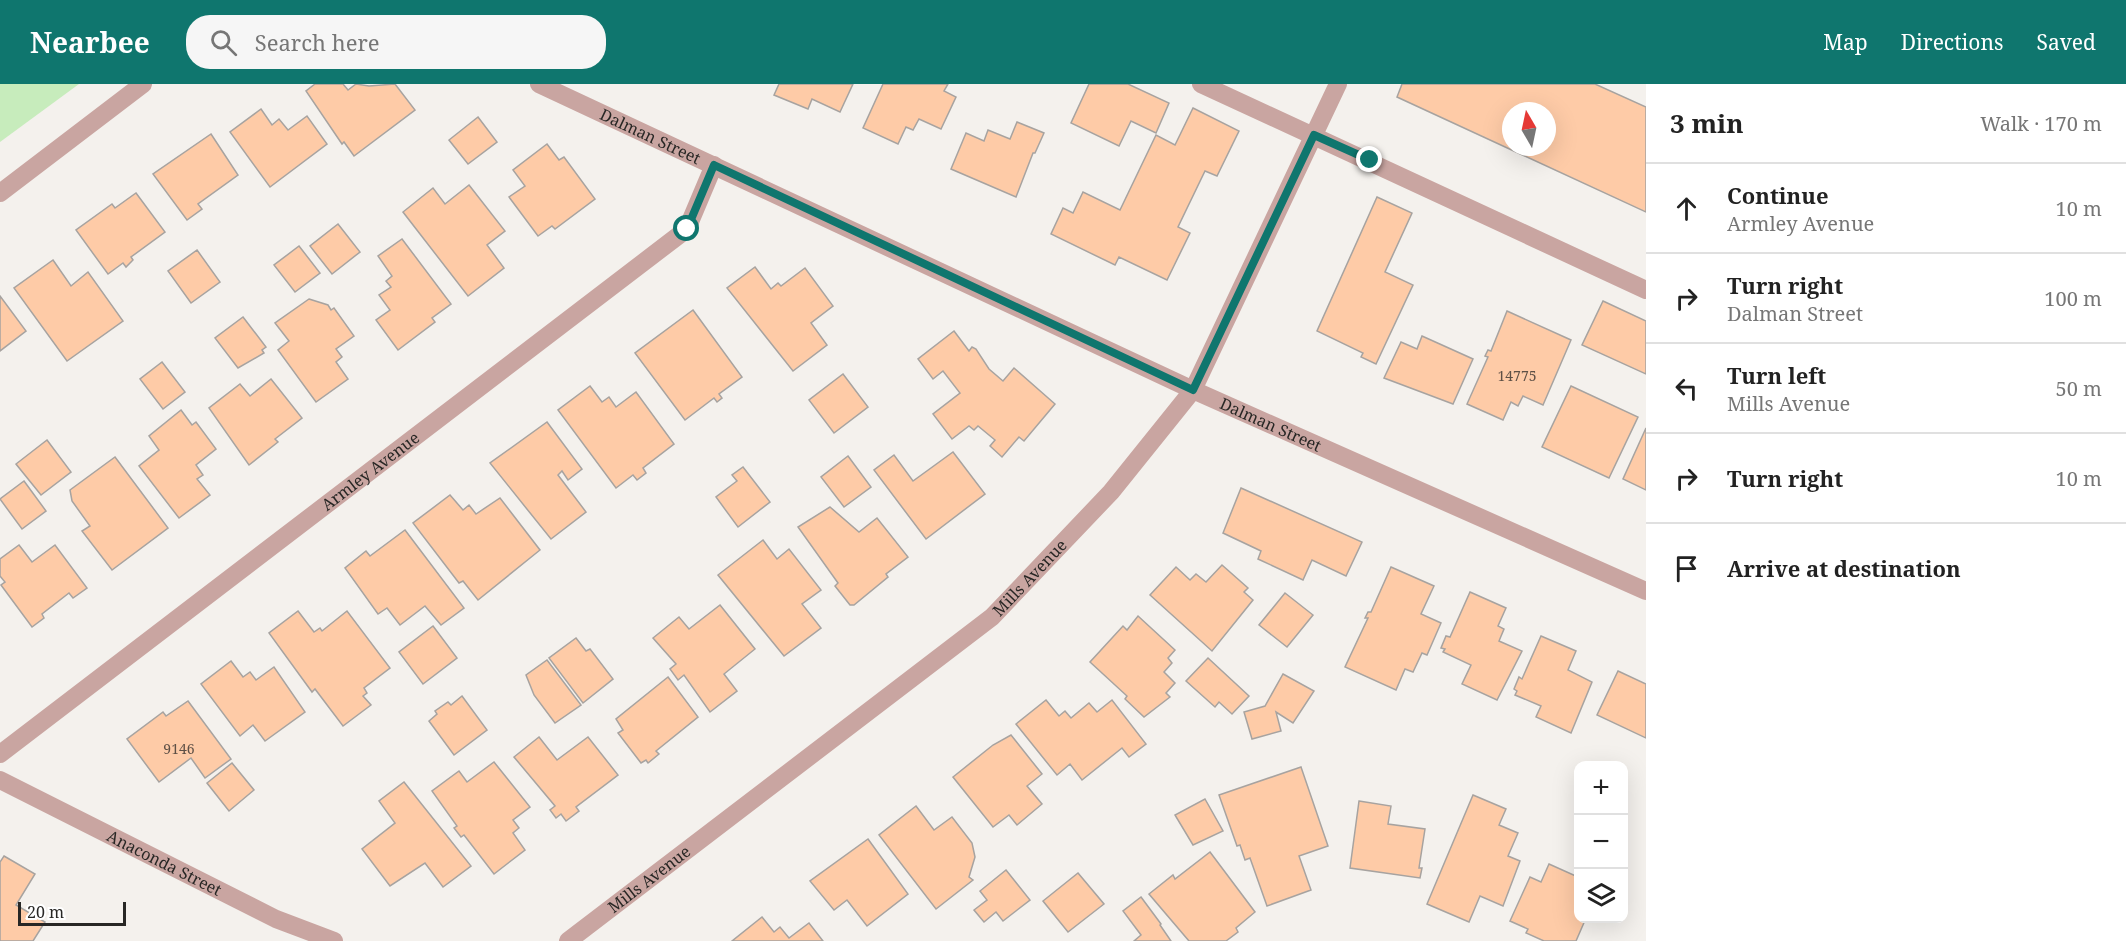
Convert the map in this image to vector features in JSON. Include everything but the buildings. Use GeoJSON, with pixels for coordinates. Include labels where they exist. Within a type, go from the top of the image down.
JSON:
{"type":"FeatureCollection","features":[{"type":"Feature","properties":{"kind":"street"},"geometry":{"type":"LineString","coordinates":[[0,193],[143,84]]}},
{"type":"Feature","properties":{"kind":"street","name":"Dalman Street"},"geometry":{"type":"LineString","coordinates":[[539,84],[1193,390],[1646,591]]}},
{"type":"Feature","properties":{"kind":"street"},"geometry":{"type":"LineString","coordinates":[[1201,84],[1646,290]]}},
{"type":"Feature","properties":{"kind":"street","name":"Mills Avenue"},"geometry":{"type":"LineString","coordinates":[[568,941],[992,617],[1111,492],[1193,390],[1338,84]]}},
{"type":"Feature","properties":{"kind":"street","name":"Armley Avenue"},"geometry":{"type":"LineString","coordinates":[[0,754],[687,229],[714,165]]}},
{"type":"Feature","properties":{"kind":"street","name":"Anaconda Street"},"geometry":{"type":"LineString","coordinates":[[0,780],[276,918],[334,941]]}},
{"type":"Feature","properties":{"kind":"green space"},"geometry":{"type":"Polygon","coordinates":[[[0,84],[79,84],[0,142],[0,84]]]}},
{"type":"Feature","properties":{"kind":"route"},"geometry":{"type":"LineString","coordinates":[[687,229],[714,165],[1193,390],[1314,135],[1370,160]]}}]}
